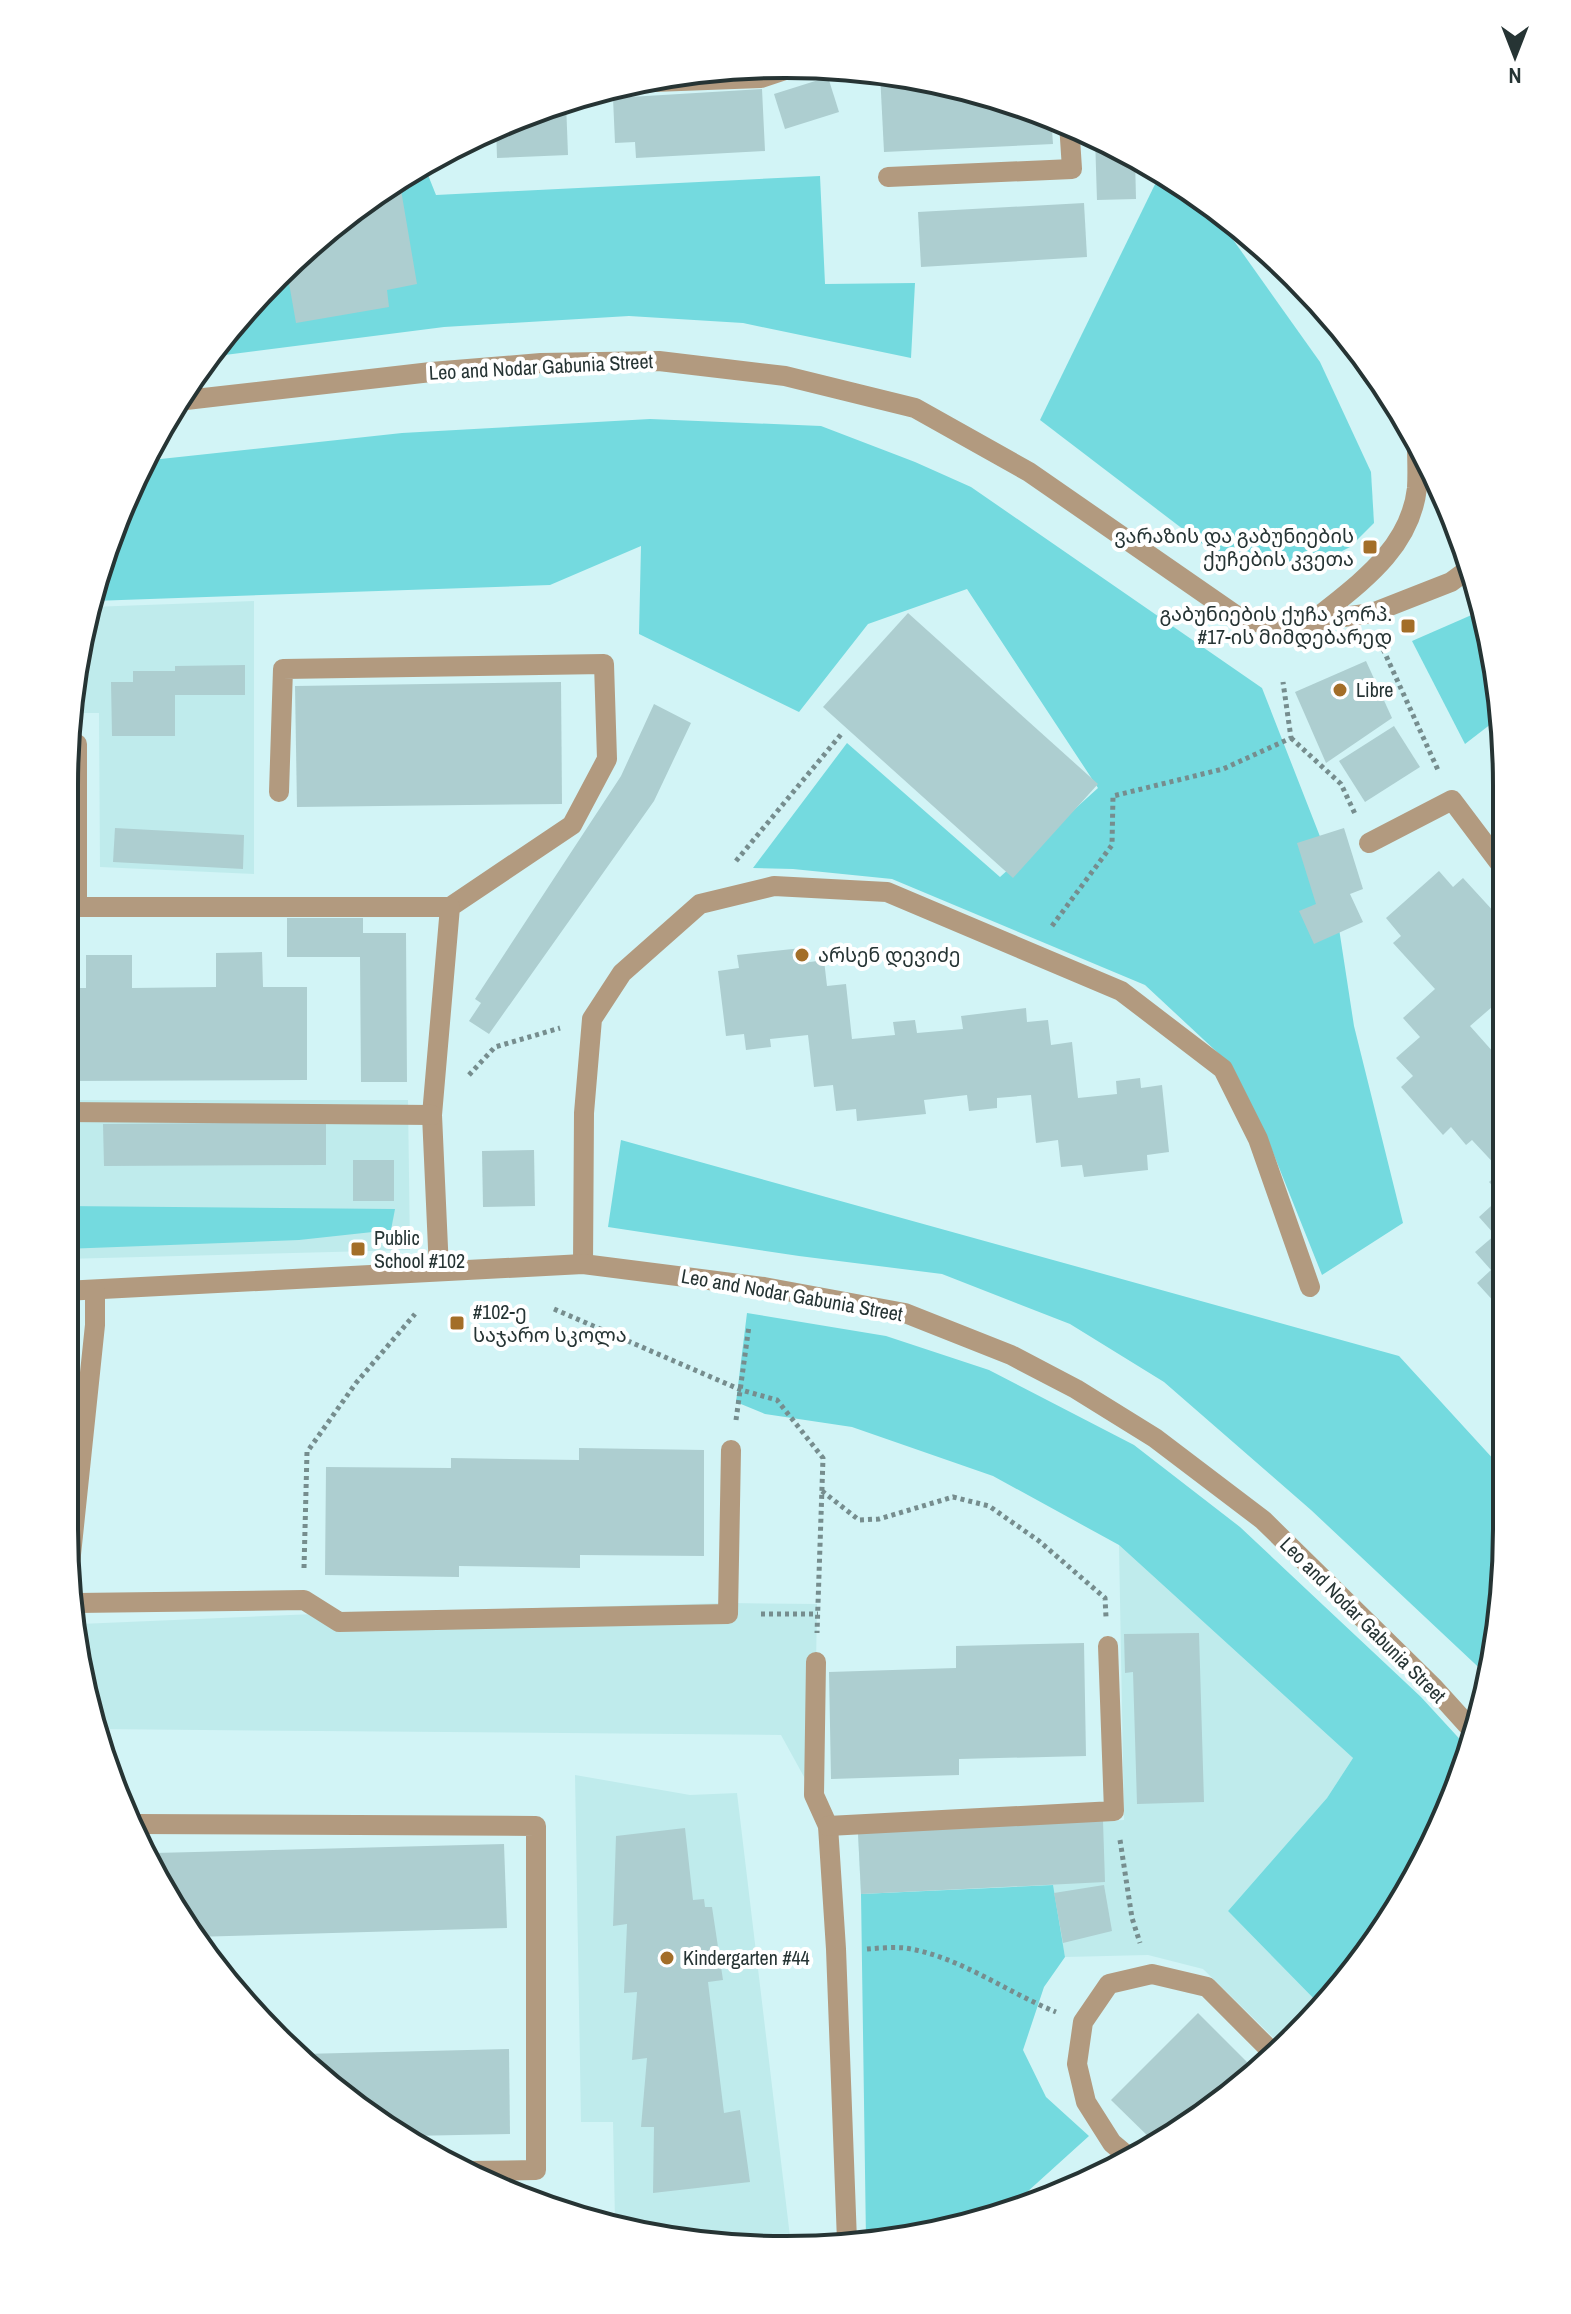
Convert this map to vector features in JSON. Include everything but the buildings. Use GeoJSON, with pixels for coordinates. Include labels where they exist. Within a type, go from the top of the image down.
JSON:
{"type":"FeatureCollection","features":[{"type":"Feature","properties":{"kind":"street"},"geometry":{"type":"LineString","coordinates":[[888,177],[1072,169],[1070,138]]}},
{"type":"Feature","properties":{"kind":"street","name":"Leo and Nodar Gabunia Street"},"geometry":{"type":"LineString","coordinates":[[193,399],[431,372],[541,363],[659,361],[785,376],[915,408],[1029,472],[1237,616],[1273,627],[1372,613],[1451,582],[1460,575]]}},
{"type":"Feature","properties":{"kind":"street"},"geometry":{"type":"LineString","coordinates":[[1310,624],[1376,570],[1402,538],[1417,489],[1417,467]]}},
{"type":"Feature","properties":{"kind":"street"},"geometry":{"type":"LineString","coordinates":[[78,907],[450,907],[572,825],[607,759],[604,664],[283,669],[279,792]]}},
{"type":"Feature","properties":{"kind":"street"},"geometry":{"type":"LineString","coordinates":[[1369,843],[1452,800],[1493,854]]}},
{"type":"Feature","properties":{"kind":"street"},"geometry":{"type":"LineString","coordinates":[[583,1264],[582,1145],[592,1019],[622,973],[700,904],[774,886],[887,892],[1121,991],[1223,1069],[1258,1139],[1310,1287]]}},
{"type":"Feature","properties":{"kind":"street"},"geometry":{"type":"LineString","coordinates":[[439,1270],[432,1115],[450,907]]}},
{"type":"Feature","properties":{"kind":"street"},"geometry":{"type":"LineString","coordinates":[[78,1112],[432,1115]]}},
{"type":"Feature","properties":{"kind":"street","name":"Leo and Nodar Gabunia Street"},"geometry":{"type":"LineString","coordinates":[[78,1291],[583,1264],[764,1287],[905,1313],[1011,1355],[1076,1389],[1155,1438],[1263,1520],[1466,1723]]}},
{"type":"Feature","properties":{"kind":"street"},"geometry":{"type":"LineString","coordinates":[[78,1478],[95,1325],[95,1290]]}},
{"type":"Feature","properties":{"kind":"street"},"geometry":{"type":"LineString","coordinates":[[78,1416],[84,1413]]}},
{"type":"Feature","properties":{"kind":"street"},"geometry":{"type":"LineString","coordinates":[[82,1603],[304,1600],[339,1622],[728,1614],[731,1450]]}},
{"type":"Feature","properties":{"kind":"street"},"geometry":{"type":"LineString","coordinates":[[828,1826],[1114,1811],[1108,1646]]}},
{"type":"Feature","properties":{"kind":"street"},"geometry":{"type":"LineString","coordinates":[[816,1662],[814,1795],[828,1826],[847,2233]]}},
{"type":"Feature","properties":{"kind":"street"},"geometry":{"type":"LineString","coordinates":[[143,1824],[536,1826],[536,2170],[490,2171]]}},
{"type":"Feature","properties":{"kind":"street"},"geometry":{"type":"LineString","coordinates":[[1121,2151],[1112,2143],[1086,2102],[1077,2064],[1083,2022],[1109,1984],[1152,1974],[1207,1987],[1267,2047]]}},
{"type":"Feature","properties":{"kind":"path"},"geometry":{"type":"LineString","coordinates":[[1383,649],[1452,800]]}},
{"type":"Feature","properties":{"kind":"path"},"geometry":{"type":"LineString","coordinates":[[1283,682],[1291,738],[1341,784],[1369,843]]}},
{"type":"Feature","properties":{"kind":"path"},"geometry":{"type":"LineString","coordinates":[[700,904],[843,732]]}},
{"type":"Feature","properties":{"kind":"path"},"geometry":{"type":"LineString","coordinates":[[1033,953],[1112,845],[1113,796],[1223,769],[1291,738]]}},
{"type":"Feature","properties":{"kind":"path"},"geometry":{"type":"LineString","coordinates":[[495,1047],[592,1019]]}},
{"type":"Feature","properties":{"kind":"path"},"geometry":{"type":"LineString","coordinates":[[304,1600],[307,1452],[356,1383],[415,1314]]}},
{"type":"Feature","properties":{"kind":"path"},"geometry":{"type":"LineString","coordinates":[[741,1390],[749,1326]]}},
{"type":"Feature","properties":{"kind":"path"},"geometry":{"type":"LineString","coordinates":[[822,1491],[859,1520],[879,1519],[953,1497],[989,1506],[1039,1541],[1105,1598],[1108,1646]]}},
{"type":"Feature","properties":{"kind":"path"},"geometry":{"type":"LineString","coordinates":[[728,1614],[818,1614]]}},
{"type":"Feature","properties":{"kind":"path"},"geometry":{"type":"LineString","coordinates":[[1114,1811],[1132,1918],[1152,1974]]}},
{"type":"Feature","properties":{"kind":"path"},"geometry":{"type":"LineString","coordinates":[[836,1949],[904,1948],[946,1959],[1022,1998],[1083,2022]]}},
{"type":"Feature","properties":{"kind":"shaded area"},"geometry":{"type":"Polygon","coordinates":[[[428,175],[436,195],[820,176],[825,284],[915,283],[911,358],[743,323],[629,316],[444,327],[224,355],[285,285],[319,254],[392,197],[428,175]]]}},
{"type":"Feature","properties":{"kind":"shaded area"},"geometry":{"type":"Polygon","coordinates":[[[1156,183],[1231,236],[1320,362],[1371,472],[1374,523],[1350,547],[1319,563],[1266,569],[1209,549],[1040,420],[1156,183]]]}},
{"type":"Feature","properties":{"kind":"shaded area"},"geometry":{"type":"Polygon","coordinates":[[[650,419],[821,426],[971,487],[1262,688],[1328,857],[1354,1026],[1403,1223],[1322,1275],[1266,1135],[1232,1066],[1145,985],[892,879],[753,868],[847,743],[1000,877],[1098,788],[967,589],[868,624],[799,712],[639,634],[641,546],[550,585],[102,601],[132,515],[158,459],[402,433],[650,419]]]}},
{"type":"Feature","properties":{"kind":"shaded area"},"geometry":{"type":"Polygon","coordinates":[[[254,601],[254,874],[100,867],[99,713],[82,713],[101,607],[254,601]]]}},
{"type":"Feature","properties":{"kind":"shaded area"},"geometry":{"type":"Polygon","coordinates":[[[1472,615],[1490,725],[1465,744],[1412,641],[1472,615]]]}},
{"type":"Feature","properties":{"kind":"shaded area"},"geometry":{"type":"Polygon","coordinates":[[[78,1100],[408,1100],[410,1250],[78,1259],[78,1100]]]}},
{"type":"Feature","properties":{"kind":"shaded area"},"geometry":{"type":"Polygon","coordinates":[[[621,1140],[1399,1356],[1493,1459],[1491,1575],[1479,1668],[1311,1510],[1164,1382],[1070,1324],[942,1274],[608,1227],[621,1140]]]}},
{"type":"Feature","properties":{"kind":"shaded area"},"geometry":{"type":"Polygon","coordinates":[[[78,1206],[395,1209],[391,1230],[299,1240],[78,1248],[78,1206]]]}},
{"type":"Feature","properties":{"kind":"shaded area"},"geometry":{"type":"Polygon","coordinates":[[[747,1313],[886,1336],[989,1370],[1134,1445],[1240,1527],[1421,1697],[1460,1740],[1455,1756],[1420,1841],[1398,1882],[1374,1922],[1314,1999],[1228,1911],[1327,1798],[1353,1758],[1119,1545],[993,1476],[852,1427],[765,1414],[736,1402],[747,1313]]]}},
{"type":"Feature","properties":{"kind":"shaded area"},"geometry":{"type":"Polygon","coordinates":[[[1119,1545],[1353,1758],[1327,1798],[1228,1911],[1314,1999],[1275,2039],[1203,1969],[1148,1955],[1065,1957],[1052,1885],[861,1894],[858,1833],[1124,1820],[1119,1545]]]}},
{"type":"Feature","properties":{"kind":"shaded area"},"geometry":{"type":"Polygon","coordinates":[[[729,1603],[817,1604],[814,1795],[781,1735],[107,1729],[84,1624],[729,1603]]]}},
{"type":"Feature","properties":{"kind":"shaded area","name":"Kindergarten #44"},"geometry":{"type":"Polygon","coordinates":[[[575,1775],[690,1795],[737,1793],[790,2236],[693,2230],[615,2215],[613,2122],[581,2122],[575,1775]]]}},
{"type":"Feature","properties":{"kind":"shaded area"},"geometry":{"type":"Polygon","coordinates":[[[1053,1885],[1065,1957],[1044,1987],[1023,2050],[1046,2097],[1089,2136],[1026,2193],[969,2212],[866,2231],[861,1894],[1053,1885]]]}},
{"type":"Feature","properties":{"kind":"place","name":"ვარაზის და გაბუნიების ქუჩების კვეთა"},"geometry":{"type":"Point","coordinates":[1370,547]}},
{"type":"Feature","properties":{"kind":"place","name":"გაბუნიების ქუჩა კორპ. #17-ის მიმდებარედ"},"geometry":{"type":"Point","coordinates":[1408,626]}},
{"type":"Feature","properties":{"kind":"place","name":"Libre"},"geometry":{"type":"Point","coordinates":[1340,690]}},
{"type":"Feature","properties":{"kind":"place","name":"არსენ დევიძე"},"geometry":{"type":"Point","coordinates":[802,955]}},
{"type":"Feature","properties":{"kind":"place","name":"Public School #102"},"geometry":{"type":"Point","coordinates":[358,1249]}},
{"type":"Feature","properties":{"kind":"place","name":"#102-ე საჯარო სკოლა"},"geometry":{"type":"Point","coordinates":[457,1323]}},
{"type":"Feature","properties":{"kind":"place","name":"Kindergarten #44"},"geometry":{"type":"Point","coordinates":[667,1958]}}]}
